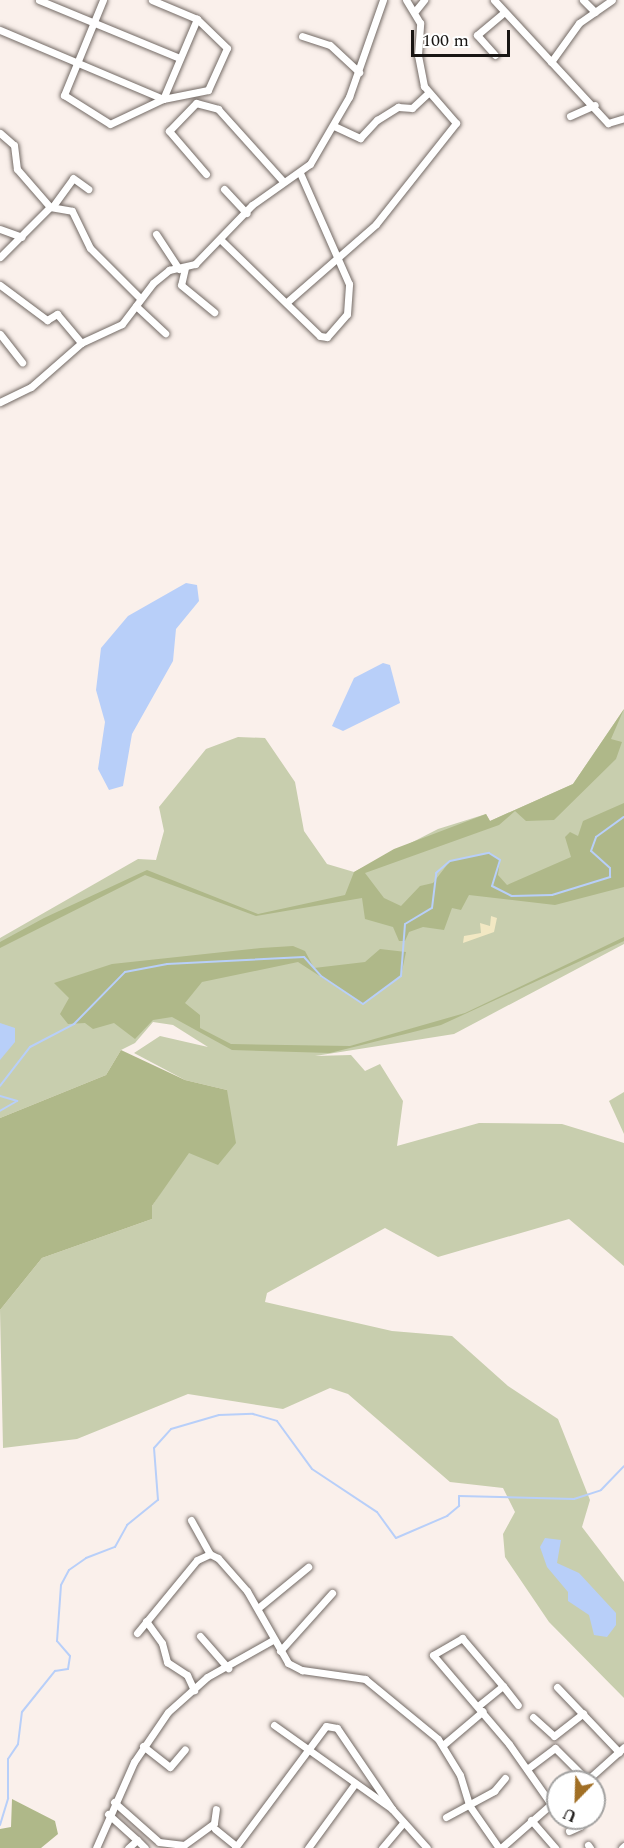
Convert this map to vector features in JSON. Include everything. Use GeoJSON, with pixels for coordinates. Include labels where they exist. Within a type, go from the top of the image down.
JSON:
{"type":"FeatureCollection","features":[{"type":"Feature","properties":{"kind":"street"},"geometry":{"type":"LineString","coordinates":[[39,0],[180,58]]}},
{"type":"Feature","properties":{"kind":"street"},"geometry":{"type":"LineString","coordinates":[[103,0],[64,98],[102,122],[119,124],[163,99],[208,90],[227,48],[197,19],[152,0]]}},
{"type":"Feature","properties":{"kind":"street"},"geometry":{"type":"LineString","coordinates":[[2,399],[81,343],[113,331],[136,306],[140,298],[165,273],[182,269],[222,241],[246,213],[282,180],[300,172],[334,126],[359,72],[383,0]]}},
{"type":"Feature","properties":{"kind":"street"},"geometry":{"type":"LineString","coordinates":[[287,302],[376,224],[456,123],[428,93],[419,67],[422,34],[416,10],[406,0]]}},
{"type":"Feature","properties":{"kind":"street"},"geometry":{"type":"LineString","coordinates":[[416,10],[424,0]]}},
{"type":"Feature","properties":{"kind":"street"},"geometry":{"type":"LineString","coordinates":[[494,0],[551,62],[595,105],[610,124],[624,118]]}},
{"type":"Feature","properties":{"kind":"street"},"geometry":{"type":"LineString","coordinates":[[583,0],[595,12]]}},
{"type":"Feature","properties":{"kind":"street"},"geometry":{"type":"LineString","coordinates":[[551,62],[579,23],[612,0]]}},
{"type":"Feature","properties":{"kind":"street"},"geometry":{"type":"LineString","coordinates":[[495,55],[477,35],[504,13]]}},
{"type":"Feature","properties":{"kind":"street"},"geometry":{"type":"LineString","coordinates":[[163,99],[197,19]]}},
{"type":"Feature","properties":{"kind":"street"},"geometry":{"type":"LineString","coordinates":[[0,30],[163,99]]}},
{"type":"Feature","properties":{"kind":"street"},"geometry":{"type":"LineString","coordinates":[[302,36],[330,45],[359,72]]}},
{"type":"Feature","properties":{"kind":"street"},"geometry":{"type":"LineString","coordinates":[[334,126],[360,138],[377,120],[398,107],[412,108],[428,93]]}},
{"type":"Feature","properties":{"kind":"street"},"geometry":{"type":"LineString","coordinates":[[206,174],[169,131],[196,103],[218,109],[282,180]]}},
{"type":"Feature","properties":{"kind":"street"},"geometry":{"type":"LineString","coordinates":[[570,116],[595,105]]}},
{"type":"Feature","properties":{"kind":"street"},"geometry":{"type":"LineString","coordinates":[[0,133],[14,145],[18,169],[52,207],[72,211],[90,248],[140,298]]}},
{"type":"Feature","properties":{"kind":"street"},"geometry":{"type":"LineString","coordinates":[[222,241],[320,336],[327,337],[347,314],[351,298],[338,257],[300,172]]}},
{"type":"Feature","properties":{"kind":"street"},"geometry":{"type":"LineString","coordinates":[[0,257],[52,207],[71,179],[88,189]]}},
{"type":"Feature","properties":{"kind":"street"},"geometry":{"type":"LineString","coordinates":[[224,189],[246,213]]}},
{"type":"Feature","properties":{"kind":"street"},"geometry":{"type":"LineString","coordinates":[[0,229],[22,237]]}},
{"type":"Feature","properties":{"kind":"street"},"geometry":{"type":"LineString","coordinates":[[156,234],[182,269],[181,285],[214,312]]}},
{"type":"Feature","properties":{"kind":"street"},"geometry":{"type":"LineString","coordinates":[[0,285],[47,320],[57,314],[81,343]]}},
{"type":"Feature","properties":{"kind":"street"},"geometry":{"type":"LineString","coordinates":[[136,306],[165,333]]}},
{"type":"Feature","properties":{"kind":"street"},"geometry":{"type":"LineString","coordinates":[[0,334],[22,362]]}},
{"type":"Feature","properties":{"kind":"street"},"geometry":{"type":"LineString","coordinates":[[191,1520],[207,1555],[230,1569],[258,1608],[280,1651],[302,1670],[365,1679],[443,1745],[469,1805],[500,1848],[546,1809]]}},
{"type":"Feature","properties":{"kind":"street"},"geometry":{"type":"LineString","coordinates":[[137,1633],[207,1555]]}},
{"type":"Feature","properties":{"kind":"street"},"geometry":{"type":"LineString","coordinates":[[258,1608],[308,1567]]}},
{"type":"Feature","properties":{"kind":"street"},"geometry":{"type":"LineString","coordinates":[[280,1651],[332,1593]]}},
{"type":"Feature","properties":{"kind":"street"},"geometry":{"type":"LineString","coordinates":[[146,1621],[167,1662],[187,1675],[194,1690]]}},
{"type":"Feature","properties":{"kind":"street"},"geometry":{"type":"LineString","coordinates":[[201,1636],[228,1668]]}},
{"type":"Feature","properties":{"kind":"street"},"geometry":{"type":"LineString","coordinates":[[518,1705],[460,1638],[433,1655],[546,1791]]}},
{"type":"Feature","properties":{"kind":"street"},"geometry":{"type":"LineString","coordinates":[[96,1848],[108,1814],[143,1746],[168,1712],[207,1677],[228,1668],[273,1640]]}},
{"type":"Feature","properties":{"kind":"street"},"geometry":{"type":"LineString","coordinates":[[443,1745],[503,1686]]}},
{"type":"Feature","properties":{"kind":"street"},"geometry":{"type":"LineString","coordinates":[[557,1687],[622,1750],[599,1770]]}},
{"type":"Feature","properties":{"kind":"street"},"geometry":{"type":"LineString","coordinates":[[533,1717],[554,1736],[583,1713]]}},
{"type":"Feature","properties":{"kind":"street"},"geometry":{"type":"LineString","coordinates":[[274,1725],[306,1751],[392,1809]]}},
{"type":"Feature","properties":{"kind":"street"},"geometry":{"type":"LineString","coordinates":[[215,1829],[235,1847],[326,1726],[337,1728],[392,1809],[427,1848]]}},
{"type":"Feature","properties":{"kind":"street"},"geometry":{"type":"LineString","coordinates":[[143,1746],[170,1767],[185,1749]]}},
{"type":"Feature","properties":{"kind":"street"},"geometry":{"type":"LineString","coordinates":[[527,1769],[555,1748],[576,1770]]}},
{"type":"Feature","properties":{"kind":"street"},"geometry":{"type":"LineString","coordinates":[[446,1817],[469,1805],[505,1778]]}},
{"type":"Feature","properties":{"kind":"street"},"geometry":{"type":"LineString","coordinates":[[308,1848],[354,1785]]}},
{"type":"Feature","properties":{"kind":"street"},"geometry":{"type":"LineString","coordinates":[[114,1802],[159,1842],[184,1845],[214,1823],[216,1809]]}},
{"type":"Feature","properties":{"kind":"street"},"geometry":{"type":"LineString","coordinates":[[108,1814],[145,1848]]}},
{"type":"Feature","properties":{"kind":"street"},"geometry":{"type":"LineString","coordinates":[[531,1820],[555,1848]]}},
{"type":"Feature","properties":{"kind":"street"},"geometry":{"type":"LineString","coordinates":[[382,1848],[403,1823]]}},
{"type":"Feature","properties":{"kind":"street"},"geometry":{"type":"LineString","coordinates":[[128,1848],[136,1840]]}},
{"type":"Feature","properties":{"kind":"green space"},"geometry":{"type":"Polygon","coordinates":[[[624,709],[624,944],[454,1034],[315,1056],[351,1055],[365,1071],[380,1064],[403,1101],[397,1146],[479,1123],[562,1124],[624,1143],[624,1266],[569,1219],[438,1257],[385,1228],[267,1293],[265,1302],[392,1331],[452,1336],[508,1386],[558,1419],[590,1500],[582,1527],[624,1582],[624,1698],[549,1622],[505,1557],[503,1534],[515,1512],[503,1488],[450,1482],[348,1394],[330,1388],[283,1409],[188,1394],[77,1439],[3,1448],[0,1310],[42,1258],[152,1219],[152,1206],[227,1090],[185,1080],[134,1053],[160,1036],[208,1047],[173,1025],[153,1022],[135,1043],[121,1050],[106,1075],[0,1118],[0,938],[138,859],[156,860],[164,831],[159,807],[206,749],[238,737],[265,738],[295,782],[304,831],[327,864],[354,872],[438,829],[486,814],[490,821],[573,784],[624,709]]]}},
{"type":"Feature","properties":{"kind":"green space"},"geometry":{"type":"Polygon","coordinates":[[[624,709],[611,739],[622,742],[616,759],[554,820],[526,821],[515,811],[499,825],[365,873],[384,898],[401,906],[420,886],[433,883],[450,861],[489,853],[500,860],[498,875],[507,885],[571,857],[565,837],[570,832],[578,836],[583,821],[624,803],[624,887],[555,905],[469,895],[461,910],[452,908],[444,930],[423,927],[409,932],[405,941],[399,941],[393,927],[365,919],[362,898],[256,916],[145,875],[0,948],[0,942],[44,918],[147,870],[258,914],[345,895],[354,872],[394,849],[486,814],[490,821],[573,784],[624,709]]]}},
{"type":"Feature","properties":{"kind":"green space"},"geometry":{"type":"Polygon","coordinates":[[[624,937],[624,941],[441,1025],[330,1053],[232,1050],[172,1017],[153,1020],[135,1039],[114,1023],[93,1029],[85,1023],[68,1024],[60,1014],[69,998],[54,983],[112,964],[261,948],[293,946],[305,951],[314,968],[365,962],[380,949],[406,952],[401,976],[363,1004],[298,962],[202,982],[185,1003],[200,1015],[200,1028],[231,1044],[350,1046],[465,1013],[624,937]]]}},
{"type":"Feature","properties":{"kind":"green space"},"geometry":{"type":"Polygon","coordinates":[[[121,1050],[185,1080],[227,1090],[236,1143],[218,1165],[189,1153],[152,1206],[152,1219],[42,1258],[0,1310],[0,1118],[106,1075],[121,1050]]]}},
{"type":"Feature","properties":{"kind":"green space"},"geometry":{"type":"Polygon","coordinates":[[[624,1092],[624,1134],[609,1101],[624,1092]]]}},
{"type":"Feature","properties":{"kind":"green space"},"geometry":{"type":"Polygon","coordinates":[[[12,1799],[55,1821],[58,1834],[41,1848],[0,1848],[0,1829],[11,1827],[12,1799]]]}},
{"type":"Feature","properties":{"kind":"sand"},"geometry":{"type":"Polygon","coordinates":[[[491,916],[497,918],[494,932],[463,943],[464,936],[481,933],[480,923],[490,926],[491,916]]]}},
{"type":"Feature","properties":{"kind":"water"},"geometry":{"type":"Polygon","coordinates":[[[186,583],[197,585],[199,601],[176,629],[173,661],[132,734],[123,786],[109,790],[98,769],[105,722],[96,690],[101,648],[128,616],[186,583]]]}},
{"type":"Feature","properties":{"kind":"water"},"geometry":{"type":"Polygon","coordinates":[[[383,663],[390,665],[400,703],[343,731],[332,726],[354,678],[383,663]]]}},
{"type":"Feature","properties":{"kind":"water"},"geometry":{"type":"Polygon","coordinates":[[[0,1023],[15,1028],[15,1042],[0,1060],[0,1023]]]}},
{"type":"Feature","properties":{"kind":"water"},"geometry":{"type":"Polygon","coordinates":[[[545,1538],[561,1540],[557,1563],[579,1573],[616,1613],[616,1625],[607,1637],[594,1635],[589,1615],[568,1601],[568,1592],[547,1567],[540,1547],[545,1538]]]}},
{"type":"Feature","properties":{"kind":"waterway"},"geometry":{"type":"LineString","coordinates":[[0,1086],[30,1047],[74,1024],[125,972],[167,964],[304,957],[321,976],[363,1004],[401,976],[405,924],[432,908],[436,873],[450,861],[489,853],[500,860],[492,886],[512,896],[552,895],[610,877],[610,868],[591,851],[596,837],[624,817]]}},
{"type":"Feature","properties":{"kind":"waterway"},"geometry":{"type":"LineString","coordinates":[[0,1096],[17,1101],[0,1111]]}},
{"type":"Feature","properties":{"kind":"waterway"},"geometry":{"type":"LineString","coordinates":[[0,1825],[8,1798],[8,1759],[18,1744],[22,1712],[55,1671],[68,1669],[70,1656],[57,1641],[61,1585],[69,1570],[86,1558],[115,1547],[127,1525],[158,1500],[154,1448],[171,1429],[219,1415],[253,1414],[277,1421],[312,1469],[377,1512],[396,1538],[447,1516],[459,1506],[459,1496],[574,1499],[601,1490],[624,1466]]}}]}
